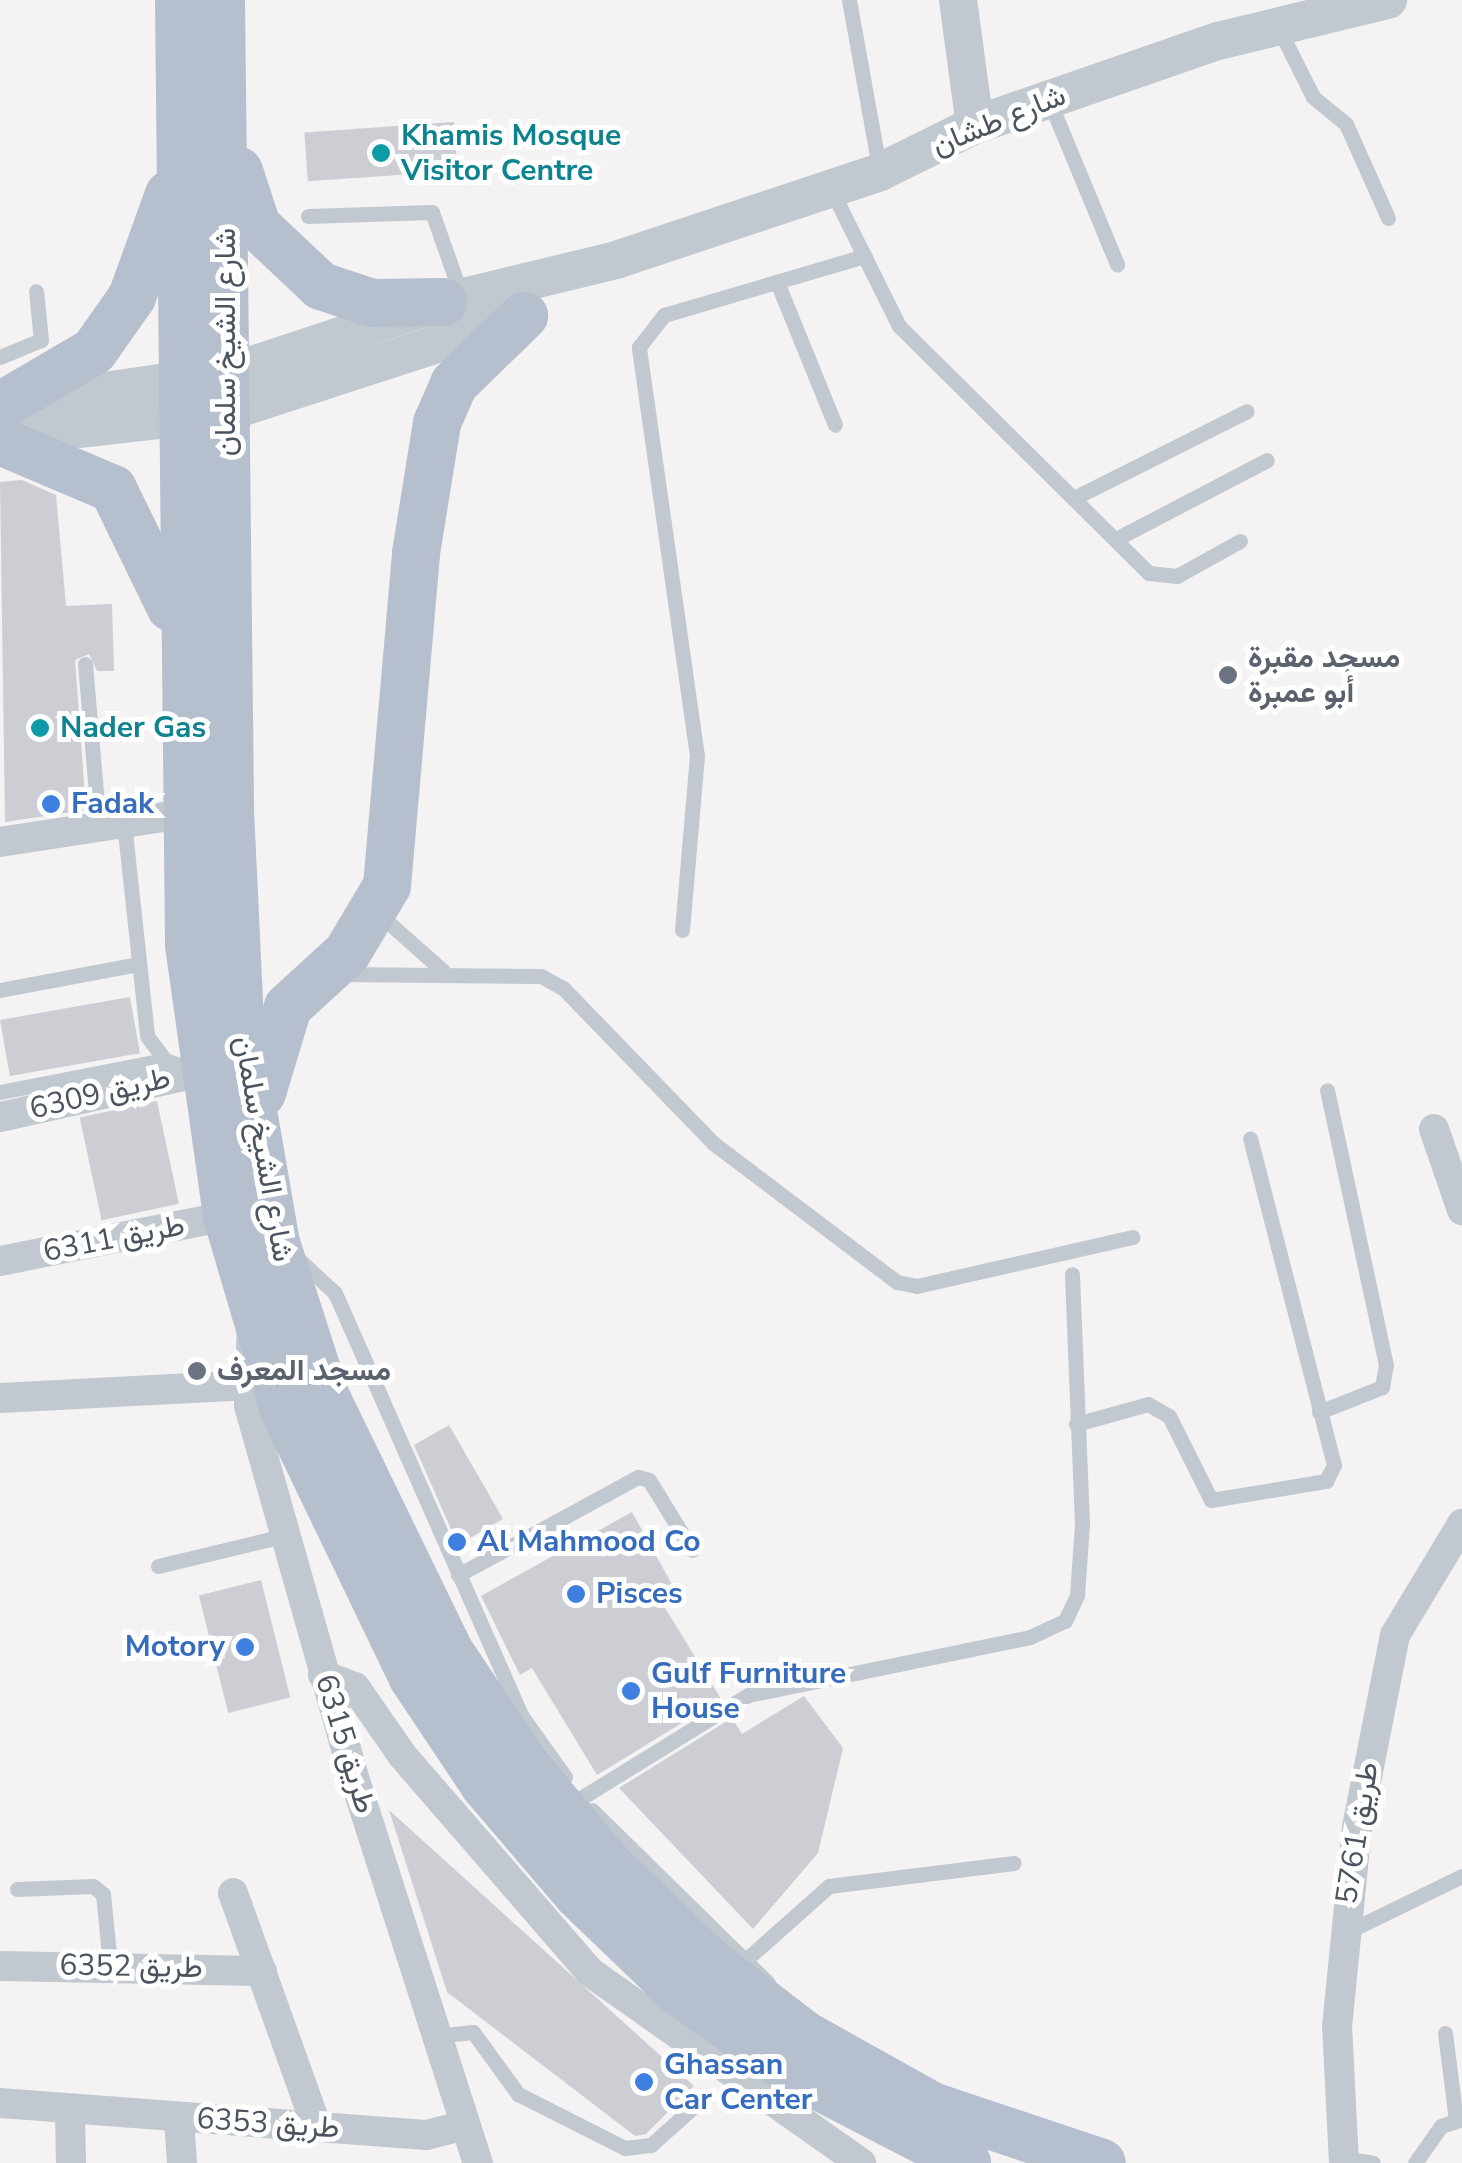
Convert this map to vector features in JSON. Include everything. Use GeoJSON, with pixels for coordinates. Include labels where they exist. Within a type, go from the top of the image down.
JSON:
{"type":"FeatureCollection","features":[{"type":"Feature","properties":{"kind":"main road","name":"شارع الشيخ سلمان"},"geometry":{"type":"LineString","coordinates":[[179,0],[183,1066],[252,1318],[317,1492],[404,1662],[543,1854],[678,1991],[794,2074],[967,2163]]}},
{"type":"Feature","properties":{"kind":"main road","name":"شارع الشيخ سلمان"},"geometry":{"type":"LineString","coordinates":[[221,0],[235,959],[258,1152],[276,1243],[360,1482],[450,1652],[527,1767],[611,1867],[710,1962],[805,2035],[932,2106],[1102,2163]]}},
{"type":"Feature","properties":{"kind":"main road"},"geometry":{"type":"LineString","coordinates":[[225,113],[256,226],[289,263],[372,303],[453,299]]}},
{"type":"Feature","properties":{"kind":"main road"},"geometry":{"type":"LineString","coordinates":[[0,406],[94,351],[132,297],[181,163]]}},
{"type":"Feature","properties":{"kind":"main road"},"geometry":{"type":"LineString","coordinates":[[258,1152],[274,1031],[376,912],[398,824],[416,553],[437,423],[454,384],[524,316]]}},
{"type":"Feature","properties":{"kind":"main road"},"geometry":{"type":"LineString","coordinates":[[0,439],[112,489],[141,532],[180,634]]}},
{"type":"Feature","properties":{"kind":"street"},"geometry":{"type":"LineString","coordinates":[[958,0],[975,125]]}},
{"type":"Feature","properties":{"kind":"street","name":"شارع طشان"},"geometry":{"type":"LineString","coordinates":[[228,393],[453,299],[616,260],[880,172],[975,125],[1277,25],[1378,1]]}},
{"type":"Feature","properties":{"kind":"street","name":"شارع طشان"},"geometry":{"type":"LineString","coordinates":[[181,402],[524,316],[616,260]]}},
{"type":"Feature","properties":{"kind":"street"},"geometry":{"type":"LineString","coordinates":[[0,406],[181,402]]}},
{"type":"Feature","properties":{"kind":"street"},"geometry":{"type":"LineString","coordinates":[[0,439],[181,402]]}},
{"type":"Feature","properties":{"kind":"street"},"geometry":{"type":"LineString","coordinates":[[0,842],[183,814]]}},
{"type":"Feature","properties":{"kind":"street","name":"طريق 6309"},"geometry":{"type":"LineString","coordinates":[[0,1117],[183,1066]]}},
{"type":"Feature","properties":{"kind":"street"},"geometry":{"type":"LineString","coordinates":[[1434,1129],[1462,1210]]}},
{"type":"Feature","properties":{"kind":"street","name":"طريق 6311"},"geometry":{"type":"LineString","coordinates":[[0,1261],[227,1216]]}},
{"type":"Feature","properties":{"kind":"street","name":"طريق 6315"},"geometry":{"type":"LineString","coordinates":[[252,1318],[245,1385],[323,1675],[468,2148]]}},
{"type":"Feature","properties":{"kind":"street"},"geometry":{"type":"LineString","coordinates":[[0,1398],[245,1385]]}},
{"type":"Feature","properties":{"kind":"street","name":"طريق 5761"},"geometry":{"type":"LineString","coordinates":[[1353,2161],[1342,1935],[1395,1635],[1462,1524]]}},
{"type":"Feature","properties":{"kind":"street"},"geometry":{"type":"LineString","coordinates":[[323,1675],[355,1687],[402,1756],[590,1972],[846,2160]]}},
{"type":"Feature","properties":{"kind":"street"},"geometry":{"type":"LineString","coordinates":[[352,1771],[382,1754],[402,1756]]}},
{"type":"Feature","properties":{"kind":"street"},"geometry":{"type":"LineString","coordinates":[[233,1892],[317,2128]]}},
{"type":"Feature","properties":{"kind":"street","name":"طريق 6352"},"geometry":{"type":"LineString","coordinates":[[0,1966],[110,1964],[262,1971]]}},
{"type":"Feature","properties":{"kind":"street","name":"طريق 6353"},"geometry":{"type":"LineString","coordinates":[[0,2103],[426,2135],[468,2148]]}},
{"type":"Feature","properties":{"kind":"street"},"geometry":{"type":"LineString","coordinates":[[70,2110],[71,2163]]}},
{"type":"Feature","properties":{"kind":"street"},"geometry":{"type":"LineString","coordinates":[[179,2119],[182,2163]]}},
{"type":"Feature","properties":{"kind":"lane"},"geometry":{"type":"LineString","coordinates":[[849,0],[880,172]]}},
{"type":"Feature","properties":{"kind":"lane"},"geometry":{"type":"LineString","coordinates":[[1277,25],[1313,97],[1346,124],[1388,218]]}},
{"type":"Feature","properties":{"kind":"lane"},"geometry":{"type":"LineString","coordinates":[[1049,100],[1117,264]]}},
{"type":"Feature","properties":{"kind":"lane"},"geometry":{"type":"LineString","coordinates":[[831,189],[911,340],[1116,539],[1162,578],[1240,541]]}},
{"type":"Feature","properties":{"kind":"lane"},"geometry":{"type":"LineString","coordinates":[[308,216],[432,212],[453,299]]}},
{"type":"Feature","properties":{"kind":"lane"},"geometry":{"type":"LineString","coordinates":[[682,930],[696,756],[639,348],[664,315],[864,256]]}},
{"type":"Feature","properties":{"kind":"lane"},"geometry":{"type":"LineString","coordinates":[[777,282],[835,425]]}},
{"type":"Feature","properties":{"kind":"lane"},"geometry":{"type":"LineString","coordinates":[[0,356],[41,340],[36,291]]}},
{"type":"Feature","properties":{"kind":"lane"},"geometry":{"type":"LineString","coordinates":[[1076,497],[1247,411]]}},
{"type":"Feature","properties":{"kind":"lane"},"geometry":{"type":"LineString","coordinates":[[1116,539],[1266,460]]}},
{"type":"Feature","properties":{"kind":"lane"},"geometry":{"type":"LineString","coordinates":[[85,664],[148,1036],[183,1066]]}},
{"type":"Feature","properties":{"kind":"lane"},"geometry":{"type":"LineString","coordinates":[[376,912],[444,971]]}},
{"type":"Feature","properties":{"kind":"lane"},"geometry":{"type":"LineString","coordinates":[[0,972],[2,990],[138,964]]}},
{"type":"Feature","properties":{"kind":"lane"},"geometry":{"type":"LineString","coordinates":[[320,975],[444,971],[541,976],[563,988],[713,1143],[897,1282],[917,1286],[1133,1237]]}},
{"type":"Feature","properties":{"kind":"lane"},"geometry":{"type":"LineString","coordinates":[[0,1092],[183,1066]]}},
{"type":"Feature","properties":{"kind":"lane"},"geometry":{"type":"LineString","coordinates":[[1319,1412],[1382,1387],[1386,1365],[1327,1090]]}},
{"type":"Feature","properties":{"kind":"lane"},"geometry":{"type":"LineString","coordinates":[[1076,1424],[1148,1404],[1180,1430],[1198,1488],[1212,1500],[1326,1481],[1334,1465],[1250,1139]]}},
{"type":"Feature","properties":{"kind":"lane"},"geometry":{"type":"LineString","coordinates":[[276,1243],[335,1294],[521,1715],[581,1798],[749,1957],[805,2035]]}},
{"type":"Feature","properties":{"kind":"lane"},"geometry":{"type":"LineString","coordinates":[[581,1798],[748,1694],[1051,1632],[1077,1595],[1072,1274]]}},
{"type":"Feature","properties":{"kind":"lane"},"geometry":{"type":"LineString","coordinates":[[458,1574],[638,1477],[648,1480],[692,1550]]}},
{"type":"Feature","properties":{"kind":"lane"},"geometry":{"type":"LineString","coordinates":[[158,1566],[287,1535]]}},
{"type":"Feature","properties":{"kind":"lane"},"geometry":{"type":"LineString","coordinates":[[749,1957],[829,1886],[1014,1863]]}},
{"type":"Feature","properties":{"kind":"lane"},"geometry":{"type":"LineString","coordinates":[[1342,1935],[1462,1876]]}},
{"type":"Feature","properties":{"kind":"lane"},"geometry":{"type":"LineString","coordinates":[[16,1889],[94,1886],[103,1894],[110,1964]]}},
{"type":"Feature","properties":{"kind":"lane"},"geometry":{"type":"LineString","coordinates":[[436,2036],[473,2032],[518,2094],[625,2148],[651,2145],[691,2109]]}},
{"type":"Feature","properties":{"kind":"lane"},"geometry":{"type":"LineString","coordinates":[[1414,2163],[1459,2119],[1444,2033]]}},
{"type":"Feature","properties":{"kind":"building","name":"Khamis Mosque Visitor Centre"},"geometry":{"type":"Polygon","coordinates":[[[454,122],[457,171],[308,181],[304,132],[454,122]]]}},
{"type":"Feature","properties":{"kind":"building"},"geometry":{"type":"Polygon","coordinates":[[[22,480],[56,495],[66,606],[112,604],[114,671],[97,671],[89,654],[75,660],[86,810],[5,822],[0,482],[22,480]]]}},
{"type":"Feature","properties":{"kind":"building"},"geometry":{"type":"Polygon","coordinates":[[[130,997],[140,1053],[10,1076],[0,1020],[130,997]]]}},
{"type":"Feature","properties":{"kind":"building"},"geometry":{"type":"Polygon","coordinates":[[[157,1101],[179,1204],[102,1220],[80,1117],[157,1101]]]}},
{"type":"Feature","properties":{"kind":"building"},"geometry":{"type":"Polygon","coordinates":[[[449,1425],[503,1519],[458,1545],[414,1445],[449,1425]]]}},
{"type":"Feature","properties":{"kind":"building"},"geometry":{"type":"Polygon","coordinates":[[[632,1512],[675,1590],[659,1598],[721,1699],[597,1775],[532,1668],[520,1675],[481,1596],[632,1512]]]}},
{"type":"Feature","properties":{"kind":"building","name":"Motory"},"geometry":{"type":"Polygon","coordinates":[[[261,1580],[290,1697],[228,1713],[199,1595],[261,1580]]]}},
{"type":"Feature","properties":{"kind":"building"},"geometry":{"type":"Polygon","coordinates":[[[804,1696],[843,1748],[818,1853],[753,1929],[619,1788],[732,1718],[742,1734],[804,1696]]]}},
{"type":"Feature","properties":{"kind":"building"},"geometry":{"type":"Polygon","coordinates":[[[389,1810],[694,2086],[646,2134],[635,2136],[447,1992],[389,1810]]]}},
{"type":"Feature","properties":{"kind":"place","name":"Khamis Mosque Visitor Centre"},"geometry":{"type":"Point","coordinates":[381,153]}},
{"type":"Feature","properties":{"kind":"place","name":"مسجد مقبرة أبو عمبرة"},"geometry":{"type":"Point","coordinates":[1228,675]}},
{"type":"Feature","properties":{"kind":"place","name":"Nader Gas"},"geometry":{"type":"Point","coordinates":[40,728]}},
{"type":"Feature","properties":{"kind":"place","name":"Fadak"},"geometry":{"type":"Point","coordinates":[51,804]}},
{"type":"Feature","properties":{"kind":"place","name":"مسجد المعرف"},"geometry":{"type":"Point","coordinates":[197,1371]}},
{"type":"Feature","properties":{"kind":"place","name":"Al Mahmood Co"},"geometry":{"type":"Point","coordinates":[457,1542]}},
{"type":"Feature","properties":{"kind":"place","name":"Pisces"},"geometry":{"type":"Point","coordinates":[576,1594]}},
{"type":"Feature","properties":{"kind":"place","name":"Motory"},"geometry":{"type":"Point","coordinates":[245,1647]}},
{"type":"Feature","properties":{"kind":"place","name":"Gulf Furniture House"},"geometry":{"type":"Point","coordinates":[631,1691]}},
{"type":"Feature","properties":{"kind":"place","name":"Ghassan Car Center"},"geometry":{"type":"Point","coordinates":[644,2082]}}]}
